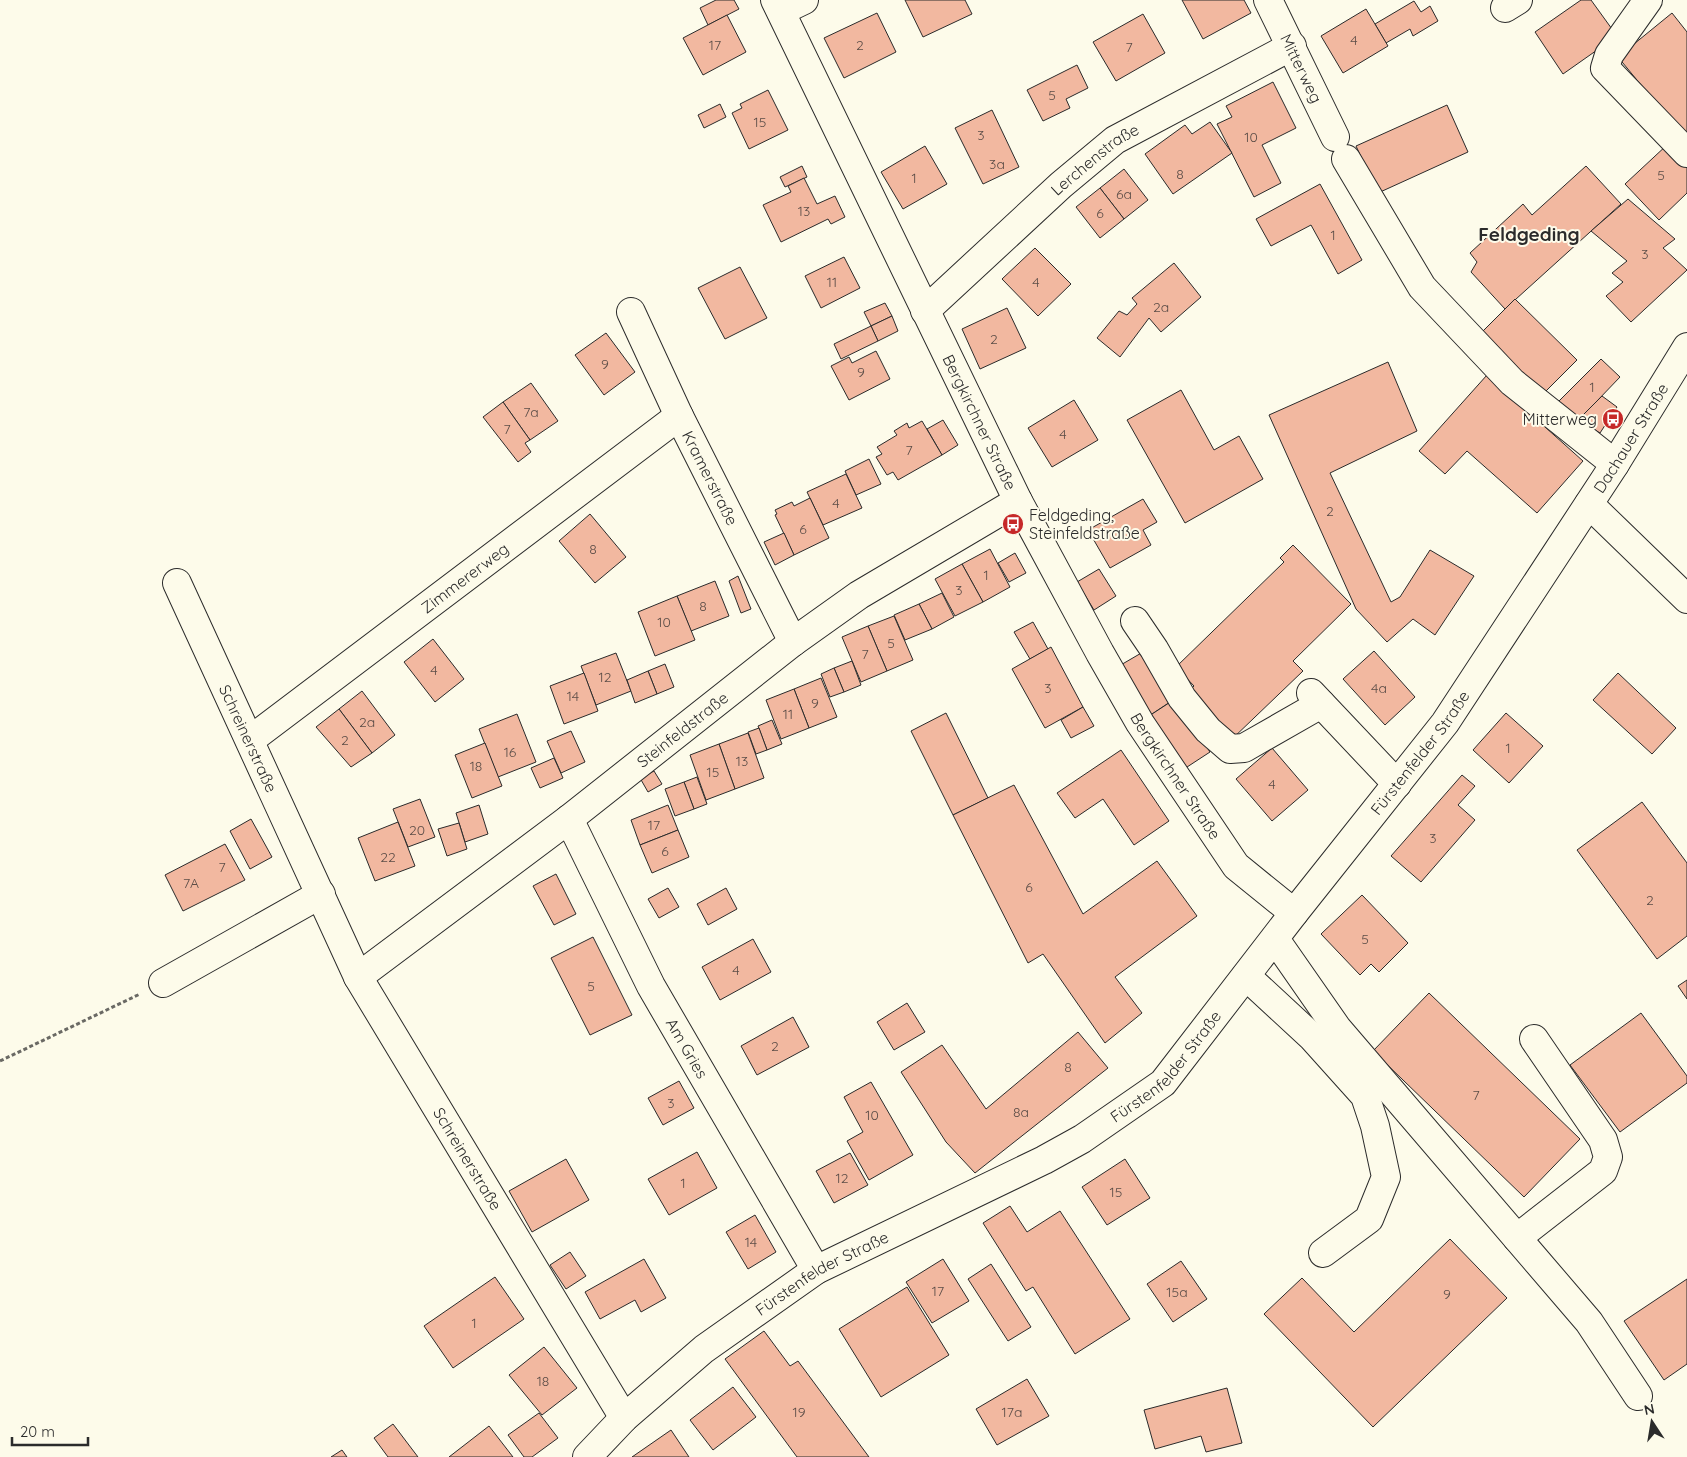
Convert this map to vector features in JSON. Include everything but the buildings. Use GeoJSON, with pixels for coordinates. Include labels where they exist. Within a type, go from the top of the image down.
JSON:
{"type":"FeatureCollection","features":[{"type":"Feature","properties":{"kind":"street","name":"Mitterweg"},"geometry":{"type":"LineString","coordinates":[[1268,0],[1340,148],[1422,287],[1512,382],[1614,464]]}},
{"type":"Feature","properties":{"kind":"street"},"geometry":{"type":"LineString","coordinates":[[1648,0],[1609,55],[1605,68],[1687,153]]}},
{"type":"Feature","properties":{"kind":"street","name":"Bergkirchner Straße"},"geometry":{"type":"LineString","coordinates":[[786,4],[925,311],[1018,501],[1100,653],[1150,739],[1236,866],[1294,914]]}},
{"type":"Feature","properties":{"kind":"street","name":"Lerchenstraße"},"geometry":{"type":"LineString","coordinates":[[925,311],[1061,185],[1115,140],[1292,46]]}},
{"type":"Feature","properties":{"kind":"street","name":"Kramerstraße"},"geometry":{"type":"LineString","coordinates":[[631,312],[679,416],[793,642]]}},
{"type":"Feature","properties":{"kind":"street","name":"Dachauer Straße"},"geometry":{"type":"LineString","coordinates":[[1589,504],[1687,347]]}},
{"type":"Feature","properties":{"kind":"street","name":"Zimmererweg"},"geometry":{"type":"LineString","coordinates":[[250,740],[679,416]]}},
{"type":"Feature","properties":{"kind":"street","name":"Steinfeldstraße"},"geometry":{"type":"LineString","coordinates":[[358,976],[569,819],[793,642],[859,595],[1018,501]]}},
{"type":"Feature","properties":{"kind":"street"},"geometry":{"type":"LineString","coordinates":[[1589,504],[1687,600]]}},
{"type":"Feature","properties":{"kind":"street","name":"Fürstenfelder Straße"},"geometry":{"type":"LineString","coordinates":[[587,1457],[624,1418],[704,1349],[816,1270],[1082,1140],[1163,1083],[1445,723],[1589,504]]}},
{"type":"Feature","properties":{"kind":"street","name":"Schreinerstraße"},"geometry":{"type":"LineString","coordinates":[[177,583],[358,976],[624,1418]]}},
{"type":"Feature","properties":{"kind":"street"},"geometry":{"type":"LineString","coordinates":[[1135,621],[1154,649],[1182,698],[1208,730],[1230,749],[1244,748],[1316,698],[1397,784]]}},
{"type":"Feature","properties":{"kind":"street","name":"Am Gries"},"geometry":{"type":"LineString","coordinates":[[569,819],[651,986],[816,1270]]}},
{"type":"Feature","properties":{"kind":"street"},"geometry":{"type":"LineString","coordinates":[[163,983],[321,894]]}},
{"type":"Feature","properties":{"kind":"street"},"geometry":{"type":"LineString","coordinates":[[1275,940],[1337,1028],[1589,1322],[1638,1396]]}},
{"type":"Feature","properties":{"kind":"street"},"geometry":{"type":"LineString","coordinates":[[1246,976],[1312,1037],[1365,1096],[1375,1126],[1386,1177],[1369,1220],[1323,1253]]}},
{"type":"Feature","properties":{"kind":"street"},"geometry":{"type":"LineString","coordinates":[[1517,1238],[1603,1171],[1608,1157],[1603,1140],[1534,1039]]}},
{"type":"Feature","properties":{"kind":"path"},"geometry":{"type":"LineString","coordinates":[[0,1061],[163,983]]}},
{"type":"Feature","properties":{"kind":"place","name":"Mitterweg"},"geometry":{"type":"Point","coordinates":[1613,419]}},
{"type":"Feature","properties":{"kind":"place","name":"Feldgeding, Steinfeldstraße"},"geometry":{"type":"Point","coordinates":[1013,524]}},
{"type":"Feature","properties":{"kind":"district","name":"Feldgeding"},"geometry":{"type":"Point","coordinates":[1529,234]}}]}
